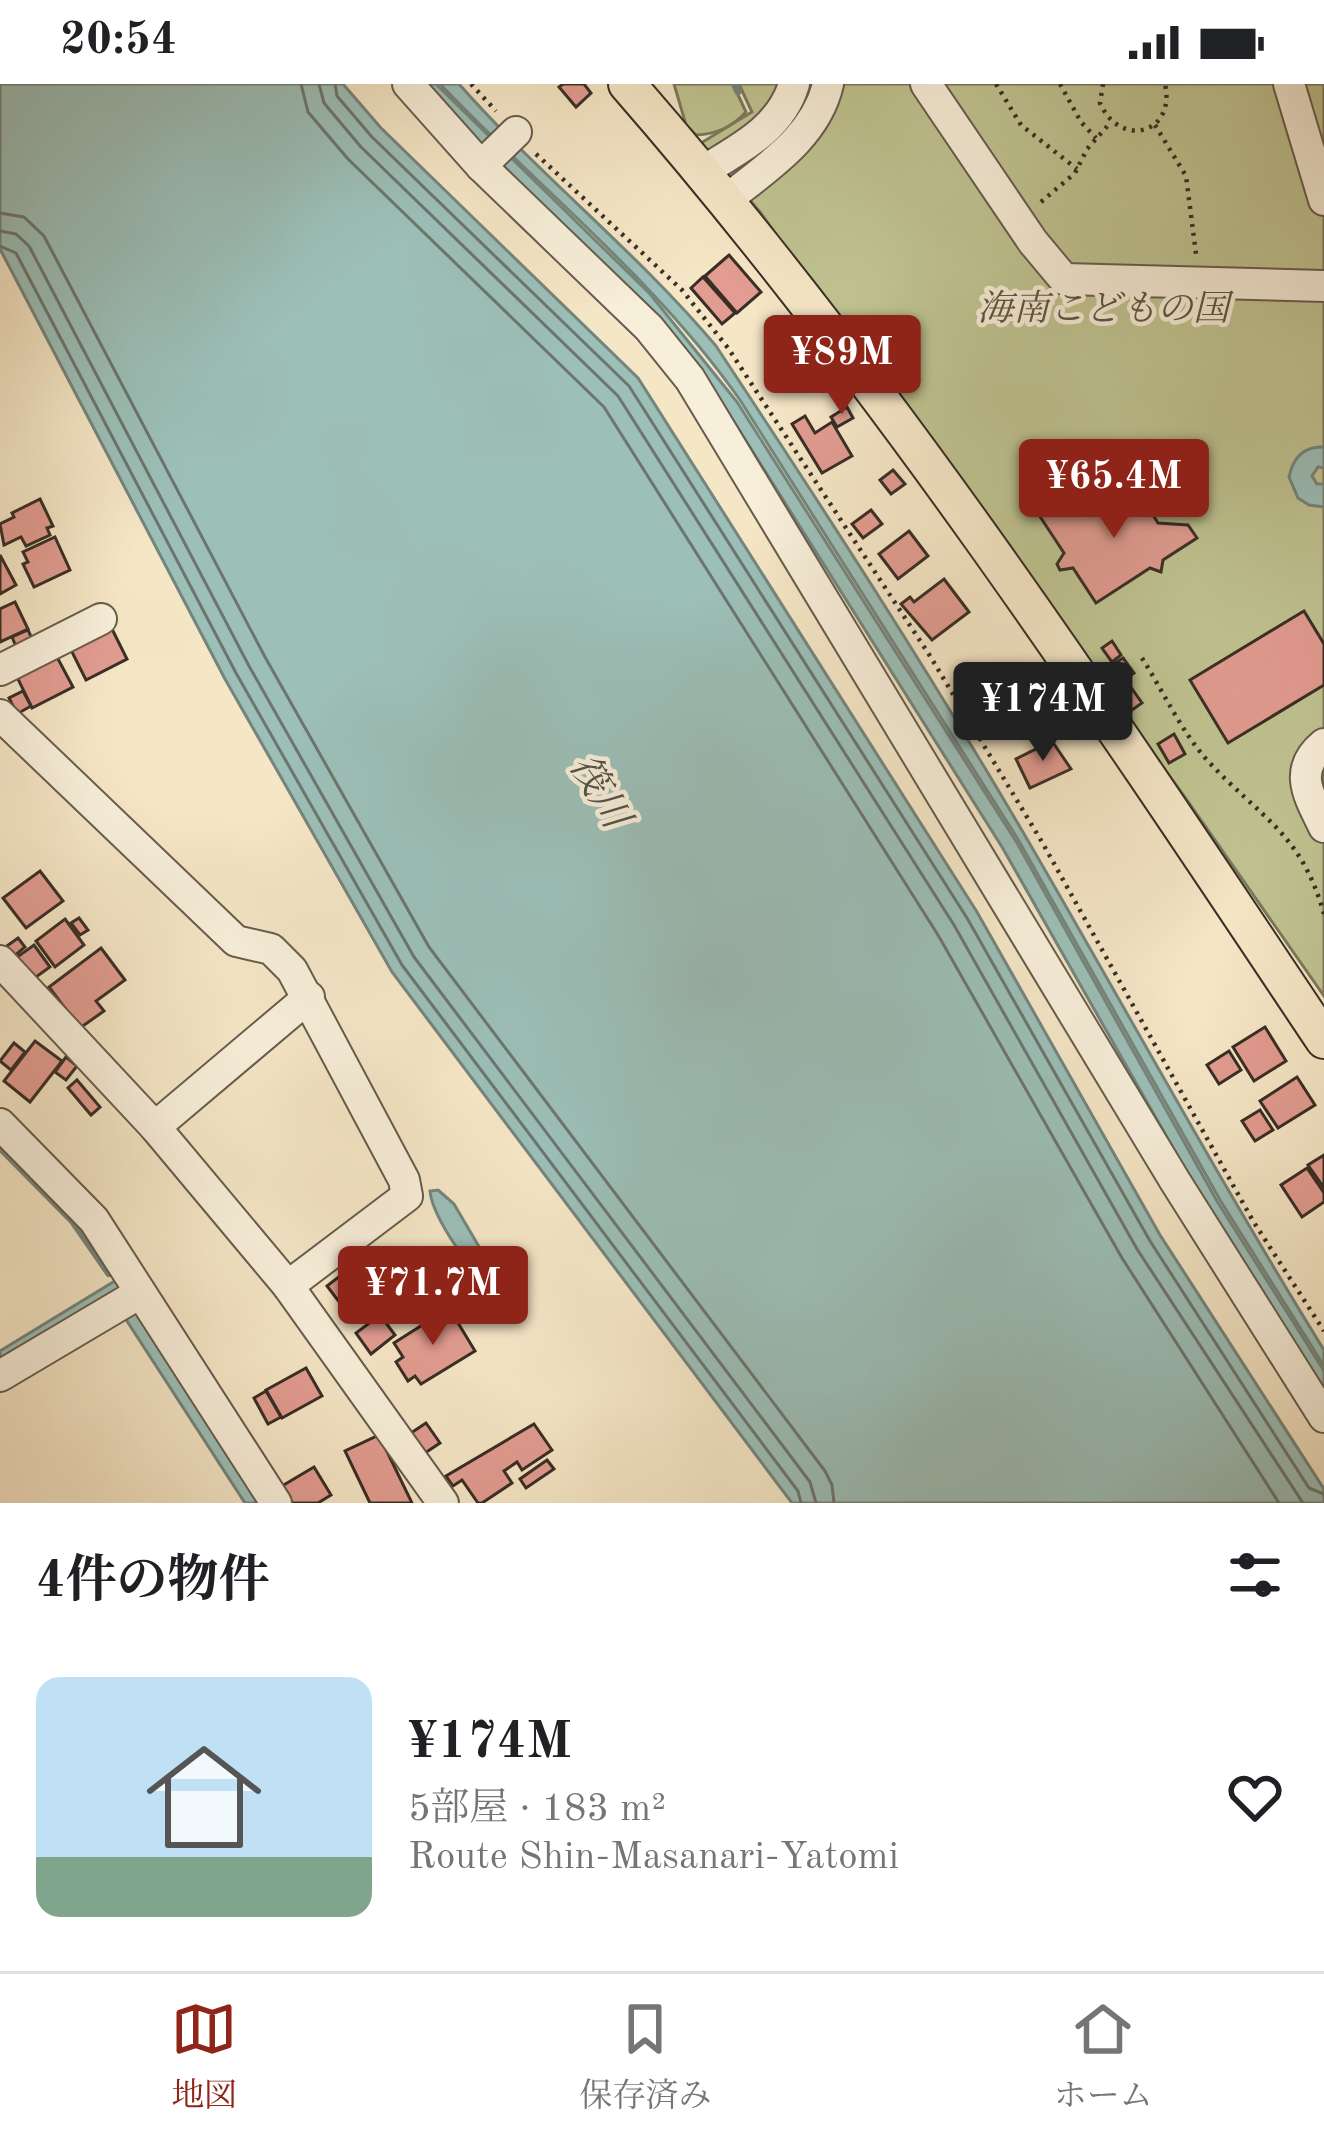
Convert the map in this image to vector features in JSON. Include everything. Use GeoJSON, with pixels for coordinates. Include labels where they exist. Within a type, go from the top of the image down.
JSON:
{"type":"FeatureCollection","features":[{"type":"Feature","properties":{"kind":"main road"},"geometry":{"type":"LineString","coordinates":[[627,84],[715,186],[881,399],[1170,809],[1324,1040]]}},
{"type":"Feature","properties":{"kind":"street"},"geometry":{"type":"LineString","coordinates":[[408,84],[649,328],[700,393],[1175,1180],[1324,1417]]}},
{"type":"Feature","properties":{"kind":"street"},"geometry":{"type":"LineString","coordinates":[[715,186],[782,113],[794,84]]}},
{"type":"Feature","properties":{"kind":"street"},"geometry":{"type":"LineString","coordinates":[[715,186],[792,147],[820,111],[828,84]]}},
{"type":"Feature","properties":{"kind":"street"},"geometry":{"type":"LineString","coordinates":[[926,84],[1033,242],[1064,279],[1324,286]]}},
{"type":"Feature","properties":{"kind":"street"},"geometry":{"type":"LineString","coordinates":[[1289,84],[1324,200]]}},
{"type":"Feature","properties":{"kind":"street"},"geometry":{"type":"LineString","coordinates":[[484,163],[513,134]]}},
{"type":"Feature","properties":{"kind":"street"},"geometry":{"type":"LineString","coordinates":[[0,670],[101,619]]}},
{"type":"Feature","properties":{"kind":"street"},"geometry":{"type":"LineString","coordinates":[[0,715],[236,940],[272,950],[309,997],[404,1180],[407,1196],[288,1286]]}},
{"type":"Feature","properties":{"kind":"street"},"geometry":{"type":"LineString","coordinates":[[1324,744],[1310,758],[1304,774],[1305,788],[1324,827]]}},
{"type":"Feature","properties":{"kind":"street"},"geometry":{"type":"LineString","coordinates":[[0,961],[155,1127],[288,1286],[443,1503]]}},
{"type":"Feature","properties":{"kind":"street"},"geometry":{"type":"LineString","coordinates":[[155,1127],[309,997]]}},
{"type":"Feature","properties":{"kind":"street"},"geometry":{"type":"LineString","coordinates":[[0,1124],[94,1220],[130,1299],[277,1503]]}},
{"type":"Feature","properties":{"kind":"street"},"geometry":{"type":"LineString","coordinates":[[0,1376],[130,1299]]}},
{"type":"Feature","properties":{"kind":"path"},"geometry":{"type":"LineString","coordinates":[[471,84],[513,134],[682,290],[728,348],[941,675],[1042,842],[1253,1220],[1324,1331]]}},
{"type":"Feature","properties":{"kind":"path"},"geometry":{"type":"LineString","coordinates":[[996,84],[1021,125],[1077,169]]}},
{"type":"Feature","properties":{"kind":"path"},"geometry":{"type":"LineString","coordinates":[[1060,84],[1081,122],[1096,138]]}},
{"type":"Feature","properties":{"kind":"path"},"geometry":{"type":"LineString","coordinates":[[1103,84],[1100,103],[1111,122],[1127,130],[1155,125]]}},
{"type":"Feature","properties":{"kind":"path"},"geometry":{"type":"LineString","coordinates":[[1155,125],[1167,103],[1168,86]]}},
{"type":"Feature","properties":{"kind":"path"},"geometry":{"type":"LineString","coordinates":[[1033,207],[1060,189],[1111,122]]}},
{"type":"Feature","properties":{"kind":"path"},"geometry":{"type":"LineString","coordinates":[[1155,125],[1186,176],[1194,249],[1206,285]]}},
{"type":"Feature","properties":{"kind":"path"},"geometry":{"type":"LineString","coordinates":[[1142,658],[1204,757],[1289,838],[1313,877],[1324,914]]}},
{"type":"Feature","properties":{"kind":"green space"},"geometry":{"type":"Polygon","coordinates":[[[674,84],[733,84],[746,112],[724,129],[696,135],[686,125],[674,84]]]}},
{"type":"Feature","properties":{"kind":"green space","name":"海南こどもの国"},"geometry":{"type":"Polygon","coordinates":[[[739,84],[1324,84],[1324,996],[760,212],[701,143],[752,112],[739,84]]]}},
{"type":"Feature","properties":{"kind":"water","name":"筏川"},"geometry":{"type":"Polygon","coordinates":[[[0,84],[343,84],[381,128],[638,378],[977,912],[1160,1235],[1324,1489],[1324,1503],[792,1503],[392,972],[225,679],[0,249],[0,84]]]}},
{"type":"Feature","properties":{"kind":"water"},"geometry":{"type":"Polygon","coordinates":[[[420,84],[436,84],[650,294],[737,402],[1017,843],[1217,1201],[1324,1371],[1324,1397],[1206,1206],[1002,847],[724,406],[680,344],[490,160],[420,84]]]}},
{"type":"Feature","properties":{"kind":"water"},"geometry":{"type":"Polygon","coordinates":[[[440,84],[459,84],[716,346],[990,776],[1324,1350],[1324,1366],[1220,1200],[1019,841],[740,400],[635,275],[440,84]]]}},
{"type":"Feature","properties":{"kind":"water"},"geometry":{"type":"Polygon","coordinates":[[[1324,447],[1324,468],[1318,467],[1312,476],[1317,484],[1324,484],[1324,507],[1298,498],[1289,477],[1301,454],[1324,447]]]}},
{"type":"Feature","properties":{"kind":"water"},"geometry":{"type":"Polygon","coordinates":[[[438,1190],[454,1204],[512,1303],[488,1286],[450,1237],[433,1204],[430,1191],[438,1190]]]}},
{"type":"Feature","properties":{"kind":"water"},"geometry":{"type":"Polygon","coordinates":[[[118,1279],[258,1503],[245,1503],[112,1298],[0,1365],[0,1351],[118,1279]]]}},
{"type":"Feature","properties":{"kind":"building"},"geometry":{"type":"Polygon","coordinates":[[[584,84],[591,93],[576,107],[559,87],[584,84]]]}},
{"type":"Feature","properties":{"kind":"building"},"geometry":{"type":"Polygon","coordinates":[[[729,255],[761,292],[737,313],[705,276],[729,255]]]}},
{"type":"Feature","properties":{"kind":"building"},"geometry":{"type":"Polygon","coordinates":[[[703,277],[735,313],[722,324],[691,288],[703,277]]]}},
{"type":"Feature","properties":{"kind":"building"},"geometry":{"type":"Polygon","coordinates":[[[847,407],[853,418],[837,427],[831,417],[847,407]]]}},
{"type":"Feature","properties":{"kind":"building"},"geometry":{"type":"Polygon","coordinates":[[[805,416],[815,433],[832,422],[852,456],[822,473],[792,424],[805,416]]]}},
{"type":"Feature","properties":{"kind":"building"},"geometry":{"type":"Polygon","coordinates":[[[893,470],[905,484],[891,494],[880,480],[893,470]]]}},
{"type":"Feature","properties":{"kind":"building"},"geometry":{"type":"Polygon","coordinates":[[[1133,483],[1158,523],[1188,525],[1197,538],[1163,560],[1161,572],[1150,568],[1096,603],[1073,568],[1060,570],[1057,564],[1064,553],[1039,515],[1055,505],[1086,513],[1133,483]]]}},
{"type":"Feature","properties":{"kind":"building"},"geometry":{"type":"Polygon","coordinates":[[[40,499],[53,526],[47,528],[50,535],[26,546],[21,537],[4,545],[0,524],[40,499]]]}},
{"type":"Feature","properties":{"kind":"building"},"geometry":{"type":"Polygon","coordinates":[[[871,510],[882,524],[863,538],[852,524],[871,510]]]}},
{"type":"Feature","properties":{"kind":"building"},"geometry":{"type":"Polygon","coordinates":[[[909,531],[928,556],[898,579],[879,554],[909,531]]]}},
{"type":"Feature","properties":{"kind":"building"},"geometry":{"type":"Polygon","coordinates":[[[55,537],[70,570],[34,587],[23,552],[55,537]]]}},
{"type":"Feature","properties":{"kind":"building"},"geometry":{"type":"Polygon","coordinates":[[[0,555],[16,585],[0,594],[0,555]]]}},
{"type":"Feature","properties":{"kind":"building"},"geometry":{"type":"Polygon","coordinates":[[[944,579],[969,612],[932,640],[901,604],[910,597],[914,602],[944,579]]]}},
{"type":"Feature","properties":{"kind":"building"},"geometry":{"type":"Polygon","coordinates":[[[15,602],[28,629],[0,642],[0,609],[15,602]]]}},
{"type":"Feature","properties":{"kind":"building"},"geometry":{"type":"Polygon","coordinates":[[[1304,611],[1324,644],[1324,685],[1228,743],[1190,680],[1304,611]]]}},
{"type":"Feature","properties":{"kind":"building"},"geometry":{"type":"Polygon","coordinates":[[[111,627],[127,659],[86,680],[70,648],[111,627]]]}},
{"type":"Feature","properties":{"kind":"building"},"geometry":{"type":"Polygon","coordinates":[[[28,630],[34,643],[18,651],[12,637],[28,630]]]}},
{"type":"Feature","properties":{"kind":"building"},"geometry":{"type":"Polygon","coordinates":[[[1112,641],[1121,655],[1112,662],[1102,648],[1112,641]]]}},
{"type":"Feature","properties":{"kind":"building"},"geometry":{"type":"Polygon","coordinates":[[[57,657],[73,687],[32,708],[17,677],[57,657]]]}},
{"type":"Feature","properties":{"kind":"building"},"geometry":{"type":"Polygon","coordinates":[[[1123,658],[1134,673],[1116,685],[1105,670],[1123,658]]]}},
{"type":"Feature","properties":{"kind":"building"},"geometry":{"type":"Polygon","coordinates":[[[1130,686],[1142,703],[1132,710],[1120,693],[1130,686]]]}},
{"type":"Feature","properties":{"kind":"building"},"geometry":{"type":"Polygon","coordinates":[[[23,691],[31,706],[17,714],[9,698],[23,691]]]}},
{"type":"Feature","properties":{"kind":"building"},"geometry":{"type":"Polygon","coordinates":[[[1174,734],[1185,754],[1169,763],[1158,744],[1174,734]]]}},
{"type":"Feature","properties":{"kind":"building"},"geometry":{"type":"Polygon","coordinates":[[[1052,741],[1071,769],[1030,788],[1016,759],[1052,741]]]}},
{"type":"Feature","properties":{"kind":"building"},"geometry":{"type":"Polygon","coordinates":[[[40,871],[63,901],[26,928],[3,898],[40,871]]]}},
{"type":"Feature","properties":{"kind":"building"},"geometry":{"type":"Polygon","coordinates":[[[79,918],[88,930],[80,935],[71,923],[79,918]]]}},
{"type":"Feature","properties":{"kind":"building"},"geometry":{"type":"Polygon","coordinates":[[[65,919],[84,945],[55,967],[36,941],[65,919]]]}},
{"type":"Feature","properties":{"kind":"building"},"geometry":{"type":"Polygon","coordinates":[[[18,938],[25,947],[12,958],[4,948],[18,938]]]}},
{"type":"Feature","properties":{"kind":"building"},"geometry":{"type":"Polygon","coordinates":[[[34,945],[50,967],[29,982],[13,960],[34,945]]]}},
{"type":"Feature","properties":{"kind":"building"},"geometry":{"type":"Polygon","coordinates":[[[101,948],[125,980],[96,1001],[104,1011],[80,1028],[49,987],[101,948]]]}},
{"type":"Feature","properties":{"kind":"building"},"geometry":{"type":"Polygon","coordinates":[[[1265,1027],[1286,1061],[1254,1081],[1233,1047],[1265,1027]]]}},
{"type":"Feature","properties":{"kind":"building"},"geometry":{"type":"Polygon","coordinates":[[[35,1041],[62,1061],[30,1102],[4,1081],[35,1041]]]}},
{"type":"Feature","properties":{"kind":"building"},"geometry":{"type":"Polygon","coordinates":[[[14,1043],[25,1052],[11,1070],[0,1061],[14,1043]]]}},
{"type":"Feature","properties":{"kind":"building"},"geometry":{"type":"Polygon","coordinates":[[[1229,1051],[1241,1070],[1219,1084],[1207,1065],[1229,1051]]]}},
{"type":"Feature","properties":{"kind":"building"},"geometry":{"type":"Polygon","coordinates":[[[66,1057],[77,1066],[66,1080],[55,1072],[66,1057]]]}},
{"type":"Feature","properties":{"kind":"building"},"geometry":{"type":"Polygon","coordinates":[[[1297,1077],[1315,1105],[1278,1128],[1260,1101],[1297,1077]]]}},
{"type":"Feature","properties":{"kind":"building"},"geometry":{"type":"Polygon","coordinates":[[[77,1080],[100,1107],[91,1115],[68,1088],[77,1080]]]}},
{"type":"Feature","properties":{"kind":"building"},"geometry":{"type":"Polygon","coordinates":[[[1260,1110],[1273,1130],[1255,1141],[1242,1121],[1260,1110]]]}},
{"type":"Feature","properties":{"kind":"building"},"geometry":{"type":"Polygon","coordinates":[[[1324,1155],[1324,1188],[1308,1165],[1324,1155]]]}},
{"type":"Feature","properties":{"kind":"building"},"geometry":{"type":"Polygon","coordinates":[[[1307,1168],[1324,1193],[1324,1202],[1302,1217],[1281,1185],[1307,1168]]]}},
{"type":"Feature","properties":{"kind":"building"},"geometry":{"type":"Polygon","coordinates":[[[371,1252],[397,1286],[353,1320],[327,1286],[371,1252]]]}},
{"type":"Feature","properties":{"kind":"building"},"geometry":{"type":"Polygon","coordinates":[[[433,1253],[445,1269],[421,1286],[409,1270],[433,1253]]]}},
{"type":"Feature","properties":{"kind":"building"},"geometry":{"type":"Polygon","coordinates":[[[449,1308],[475,1351],[421,1384],[415,1376],[408,1381],[396,1362],[403,1357],[394,1343],[449,1308]]]}},
{"type":"Feature","properties":{"kind":"building"},"geometry":{"type":"Polygon","coordinates":[[[380,1315],[395,1335],[371,1354],[356,1333],[380,1315]]]}},
{"type":"Feature","properties":{"kind":"building"},"geometry":{"type":"Polygon","coordinates":[[[306,1368],[322,1396],[282,1418],[266,1390],[306,1368]]]}},
{"type":"Feature","properties":{"kind":"building"},"geometry":{"type":"Polygon","coordinates":[[[266,1391],[281,1417],[268,1424],[254,1398],[266,1391]]]}},
{"type":"Feature","properties":{"kind":"building"},"geometry":{"type":"Polygon","coordinates":[[[426,1423],[440,1443],[422,1455],[408,1435],[426,1423]]]}},
{"type":"Feature","properties":{"kind":"building"},"geometry":{"type":"Polygon","coordinates":[[[534,1424],[552,1450],[522,1470],[517,1462],[504,1471],[512,1483],[482,1503],[462,1480],[453,1486],[446,1476],[534,1424]]]}},
{"type":"Feature","properties":{"kind":"building"},"geometry":{"type":"Polygon","coordinates":[[[379,1435],[412,1503],[370,1503],[345,1451],[379,1435]]]}},
{"type":"Feature","properties":{"kind":"building"},"geometry":{"type":"Polygon","coordinates":[[[547,1460],[554,1469],[526,1488],[520,1479],[547,1460]]]}},
{"type":"Feature","properties":{"kind":"building"},"geometry":{"type":"Polygon","coordinates":[[[314,1467],[331,1495],[318,1503],[292,1503],[282,1486],[314,1467]]]}},
{"type":"Feature","properties":{"kind":"waterway"},"geometry":{"type":"LineString","coordinates":[[735,84],[738,91]]}},
{"type":"Feature","properties":{"kind":"waterway"},"geometry":{"type":"LineString","coordinates":[[0,1147],[73,1221],[109,1273]]}}]}
